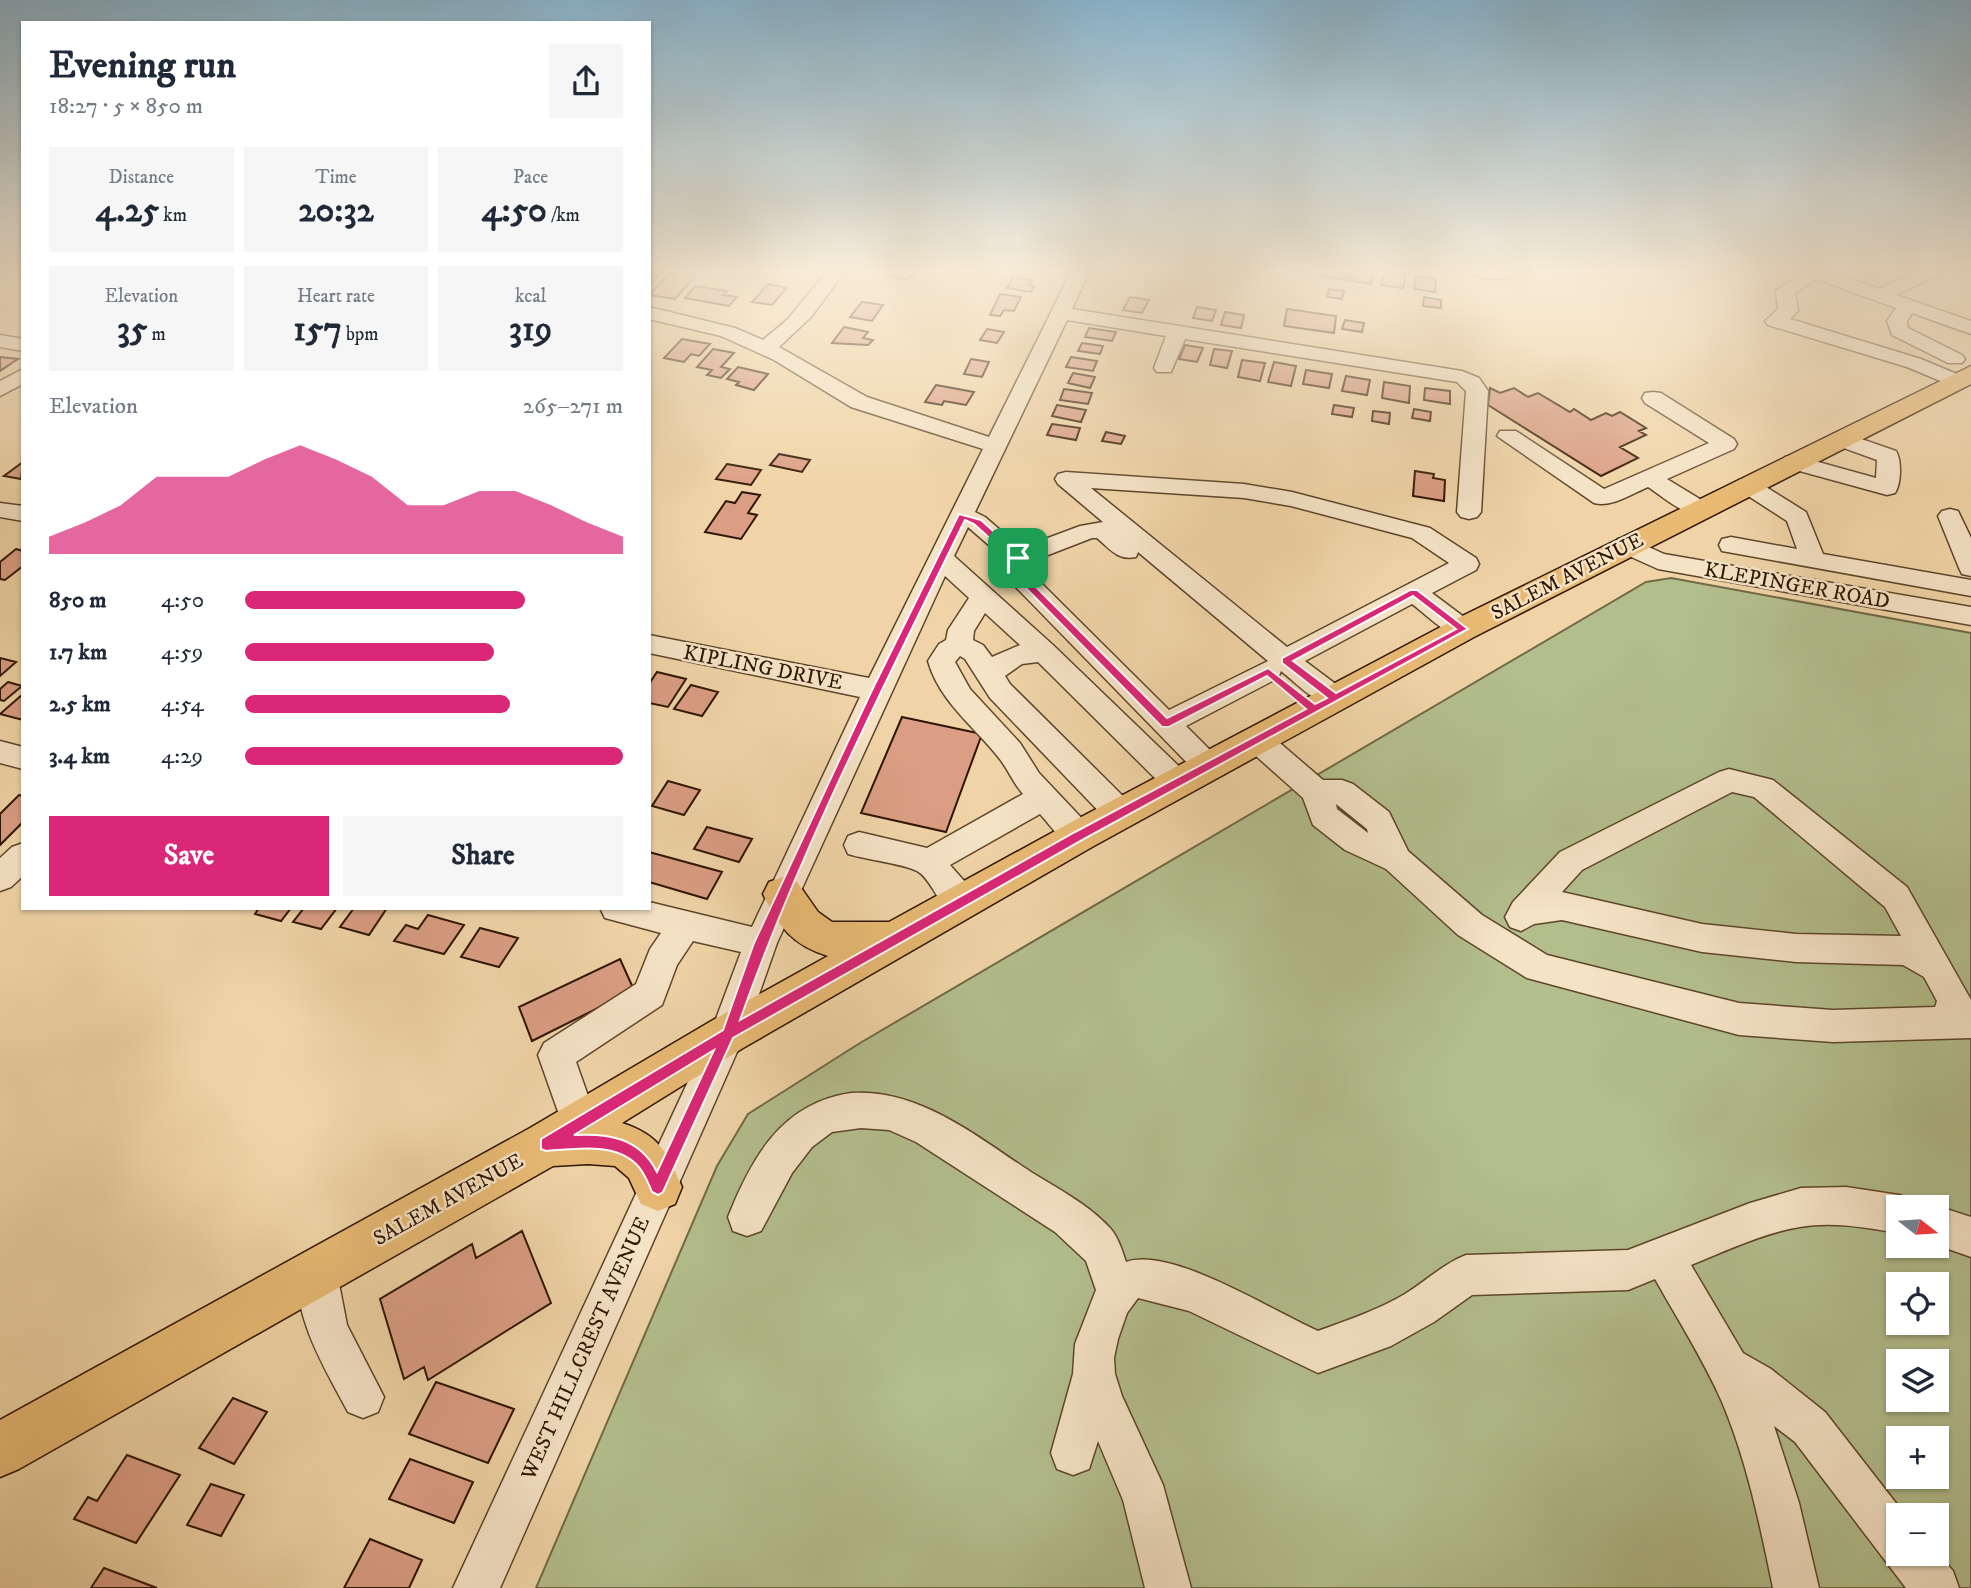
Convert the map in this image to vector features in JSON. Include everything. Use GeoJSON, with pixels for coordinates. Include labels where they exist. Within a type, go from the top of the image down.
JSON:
{"type":"FeatureCollection","features":[{"type":"Feature","properties":{"kind":"main road","name":"SALEM AVENUE"},"geometry":{"type":"LineString","coordinates":[[0,1450],[563,1134],[728,1034],[1079,836],[1463,629],[1960,377]]}},
{"type":"Feature","properties":{"kind":"main road"},"geometry":{"type":"LineString","coordinates":[[783,894],[796,919],[811,932],[831,940],[858,942],[894,939]]}},
{"type":"Feature","properties":{"kind":"main road"},"geometry":{"type":"LineString","coordinates":[[563,1134],[628,1148],[644,1160],[658,1187]]}},
{"type":"Feature","properties":{"kind":"street"},"geometry":{"type":"LineString","coordinates":[[755,344],[859,402],[996,446]]}},
{"type":"Feature","properties":{"kind":"street"},"geometry":{"type":"LineString","coordinates":[[764,348],[770,344]]}},
{"type":"Feature","properties":{"kind":"street","name":"WEST HILLCREST AVENUE"},"geometry":{"type":"LineString","coordinates":[[476,1588],[728,1034],[761,943],[783,894],[877,690],[1045,344]]}},
{"type":"Feature","properties":{"kind":"street"},"geometry":{"type":"LineString","coordinates":[[1164,368],[1173,344]]}},
{"type":"Feature","properties":{"kind":"street"},"geometry":{"type":"LineString","coordinates":[[1260,344],[1454,375],[1472,382],[1476,391],[1469,512]]}},
{"type":"Feature","properties":{"kind":"street"},"geometry":{"type":"LineString","coordinates":[[1851,344],[1914,363]]}},
{"type":"Feature","properties":{"kind":"street"},"geometry":{"type":"LineString","coordinates":[[1923,344],[1932,349],[1960,377]]}},
{"type":"Feature","properties":{"kind":"street"},"geometry":{"type":"LineString","coordinates":[[1932,349],[1914,363],[1910,371],[1913,377],[1960,377]]}},
{"type":"Feature","properties":{"kind":"street"},"geometry":{"type":"LineString","coordinates":[[0,390],[21,375]]}},
{"type":"Feature","properties":{"kind":"street"},"geometry":{"type":"LineString","coordinates":[[1507,436],[1602,498],[1726,444],[1653,398]]}},
{"type":"Feature","properties":{"kind":"street"},"geometry":{"type":"LineString","coordinates":[[1793,462],[1887,488],[1888,456],[1841,439]]}},
{"type":"Feature","properties":{"kind":"street"},"geometry":{"type":"LineString","coordinates":[[1649,478],[1700,509]]}},
{"type":"Feature","properties":{"kind":"street"},"geometry":{"type":"LineString","coordinates":[[1166,724],[1277,666],[1466,564],[1421,533],[1292,499],[1244,491],[1066,479],[1277,666]]}},
{"type":"Feature","properties":{"kind":"street"},"geometry":{"type":"LineString","coordinates":[[1748,485],[1798,517],[1813,560]]}},
{"type":"Feature","properties":{"kind":"street"},"geometry":{"type":"LineString","coordinates":[[0,510],[21,514]]}},
{"type":"Feature","properties":{"kind":"street"},"geometry":{"type":"LineString","coordinates":[[963,516],[978,522],[1018,558]]}},
{"type":"Feature","properties":{"kind":"street"},"geometry":{"type":"LineString","coordinates":[[1950,516],[1971,568]]}},
{"type":"Feature","properties":{"kind":"street"},"geometry":{"type":"LineString","coordinates":[[1018,558],[1089,531],[1103,530],[1324,704]]}},
{"type":"Feature","properties":{"kind":"street","name":"KLEPINGER ROAD"},"geometry":{"type":"LineString","coordinates":[[1627,545],[1658,561],[1971,616]]}},
{"type":"Feature","properties":{"kind":"street"},"geometry":{"type":"LineString","coordinates":[[1731,545],[1971,588]]}},
{"type":"Feature","properties":{"kind":"street"},"geometry":{"type":"LineString","coordinates":[[1018,558],[1018,574],[1208,766]]}},
{"type":"Feature","properties":{"kind":"street"},"geometry":{"type":"LineString","coordinates":[[942,559],[1044,652],[1178,783]]}},
{"type":"Feature","properties":{"kind":"street"},"geometry":{"type":"LineString","coordinates":[[1414,592],[1463,629]]}},
{"type":"Feature","properties":{"kind":"street"},"geometry":{"type":"LineString","coordinates":[[959,645],[961,630],[983,597]]}},
{"type":"Feature","properties":{"kind":"street","name":"KIPLING DRIVE"},"geometry":{"type":"LineString","coordinates":[[651,644],[877,690]]}},
{"type":"Feature","properties":{"kind":"street"},"geometry":{"type":"LineString","coordinates":[[959,645],[974,652],[1000,691],[1121,814]]}},
{"type":"Feature","properties":{"kind":"street"},"geometry":{"type":"LineString","coordinates":[[959,645],[948,651],[941,661],[945,674],[960,696],[1010,751],[1029,781],[1079,836]]}},
{"type":"Feature","properties":{"kind":"street"},"geometry":{"type":"LineString","coordinates":[[990,674],[1003,660],[1027,653],[1044,652]]}},
{"type":"Feature","properties":{"kind":"street"},"geometry":{"type":"LineString","coordinates":[[0,752],[21,757]]}},
{"type":"Feature","properties":{"kind":"street"},"geometry":{"type":"LineString","coordinates":[[1316,792],[1324,816],[1356,841],[1397,860],[1470,925],[1502,947],[1539,968],[1739,1019],[1833,1026],[1960,1021],[1954,1000],[1937,967],[1896,897],[1763,788],[1729,780],[1571,861],[1524,912],[1502,947]]}},
{"type":"Feature","properties":{"kind":"street"},"geometry":{"type":"LineString","coordinates":[[962,901],[933,868],[933,862],[941,854],[1044,797]]}},
{"type":"Feature","properties":{"kind":"street"},"geometry":{"type":"LineString","coordinates":[[859,845],[933,862]]}},
{"type":"Feature","properties":{"kind":"street"},"geometry":{"type":"LineString","coordinates":[[0,878],[21,858]]}},
{"type":"Feature","properties":{"kind":"street"},"geometry":{"type":"LineString","coordinates":[[1524,912],[1562,906],[1702,938],[1796,948],[1907,951],[1937,967]]}},
{"type":"Feature","properties":{"kind":"street"},"geometry":{"type":"LineString","coordinates":[[624,910],[761,943]]}},
{"type":"Feature","properties":{"kind":"street"},"geometry":{"type":"LineString","coordinates":[[563,1134],[556,1055],[650,994],[662,959],[685,925]]}},
{"type":"Feature","properties":{"kind":"street"},"geometry":{"type":"LineString","coordinates":[[747,1217],[793,1139],[806,1126],[823,1117],[849,1111],[876,1110],[898,1115],[933,1132],[1077,1223],[1098,1244],[1116,1291]]}},
{"type":"Feature","properties":{"kind":"street"},"geometry":{"type":"LineString","coordinates":[[1168,1588],[1149,1511],[1101,1392],[1093,1362],[1099,1336],[1116,1291],[1121,1285],[1134,1279],[1146,1278],[1174,1286],[1223,1306],[1318,1353],[1376,1331],[1420,1308],[1466,1275],[1628,1270],[1750,1222],[1801,1207],[1846,1206],[1886,1212]]}},
{"type":"Feature","properties":{"kind":"street"},"geometry":{"type":"LineString","coordinates":[[1950,1230],[1971,1237]]}},
{"type":"Feature","properties":{"kind":"street"},"geometry":{"type":"LineString","coordinates":[[1664,1256],[1728,1368],[1748,1410],[1768,1471],[1796,1588]]}},
{"type":"Feature","properties":{"kind":"street"},"geometry":{"type":"LineString","coordinates":[[317,1273],[327,1330],[363,1397]]}},
{"type":"Feature","properties":{"kind":"street"},"geometry":{"type":"LineString","coordinates":[[1728,1368],[1756,1384],[1810,1427],[1886,1526]]}},
{"type":"Feature","properties":{"kind":"street"},"geometry":{"type":"LineString","coordinates":[[1073,1453],[1095,1371]]}},
{"type":"Feature","properties":{"kind":"street"},"geometry":{"type":"LineString","coordinates":[[1918,1566],[1936,1588]]}},
{"type":"Feature","properties":{"kind":"lane"},"geometry":{"type":"LineString","coordinates":[[1257,740],[1316,792]]}},
{"type":"Feature","properties":{"kind":"green space"},"geometry":{"type":"Polygon","coordinates":[[[1671,578],[1971,633],[1971,1588],[536,1588],[717,1166],[748,1114],[860,1043],[1646,582],[1671,578]]]}},
{"type":"Feature","properties":{"kind":"building"},"geometry":{"type":"Polygon","coordinates":[[[677,344],[710,344],[699,356],[691,354],[684,362],[664,358],[677,344]]]}},
{"type":"Feature","properties":{"kind":"building"},"geometry":{"type":"Polygon","coordinates":[[[1081,344],[1103,346],[1100,354],[1078,351],[1081,344]]]}},
{"type":"Feature","properties":{"kind":"building"},"geometry":{"type":"Polygon","coordinates":[[[1185,345],[1203,348],[1197,362],[1179,359],[1185,345]]]}},
{"type":"Feature","properties":{"kind":"building"},"geometry":{"type":"Polygon","coordinates":[[[713,349],[734,353],[721,367],[730,369],[721,378],[707,375],[712,370],[697,367],[713,349]]]}},
{"type":"Feature","properties":{"kind":"building"},"geometry":{"type":"Polygon","coordinates":[[[1214,349],[1232,351],[1227,368],[1210,365],[1214,349]]]}},
{"type":"Feature","properties":{"kind":"building"},"geometry":{"type":"Polygon","coordinates":[[[1,357],[18,359],[0,371],[1,357]]]}},
{"type":"Feature","properties":{"kind":"building"},"geometry":{"type":"Polygon","coordinates":[[[1071,357],[1097,361],[1093,371],[1066,367],[1071,357]]]}},
{"type":"Feature","properties":{"kind":"building"},"geometry":{"type":"Polygon","coordinates":[[[971,359],[989,362],[982,377],[964,374],[971,359]]]}},
{"type":"Feature","properties":{"kind":"building"},"geometry":{"type":"Polygon","coordinates":[[[1242,360],[1265,363],[1260,381],[1238,377],[1242,360]]]}},
{"type":"Feature","properties":{"kind":"building"},"geometry":{"type":"Polygon","coordinates":[[[1274,362],[1296,366],[1291,386],[1268,382],[1274,362]]]}},
{"type":"Feature","properties":{"kind":"building"},"geometry":{"type":"Polygon","coordinates":[[[738,367],[768,374],[754,390],[736,385],[739,382],[727,379],[738,367]]]}},
{"type":"Feature","properties":{"kind":"building"},"geometry":{"type":"Polygon","coordinates":[[[1306,370],[1332,374],[1329,388],[1303,384],[1306,370]]]}},
{"type":"Feature","properties":{"kind":"building"},"geometry":{"type":"Polygon","coordinates":[[[1073,373],[1095,377],[1090,388],[1068,383],[1073,373]]]}},
{"type":"Feature","properties":{"kind":"building"},"geometry":{"type":"Polygon","coordinates":[[[1346,376],[1370,380],[1367,395],[1342,391],[1346,376]]]}},
{"type":"Feature","properties":{"kind":"building"},"geometry":{"type":"Polygon","coordinates":[[[1384,382],[1410,386],[1409,403],[1382,398],[1384,382]]]}},
{"type":"Feature","properties":{"kind":"building"},"geometry":{"type":"Polygon","coordinates":[[[936,385],[974,392],[966,405],[944,401],[942,405],[925,402],[936,385]]]}},
{"type":"Feature","properties":{"kind":"building"},"geometry":{"type":"Polygon","coordinates":[[[1425,388],[1450,391],[1450,404],[1424,400],[1425,388]]]}},
{"type":"Feature","properties":{"kind":"building"},"geometry":{"type":"Polygon","coordinates":[[[1490,388],[1500,393],[1514,388],[1528,397],[1538,393],[1570,412],[1574,409],[1591,420],[1606,413],[1612,416],[1620,412],[1646,428],[1639,431],[1646,435],[1620,447],[1638,458],[1601,476],[1488,405],[1490,388]]]}},
{"type":"Feature","properties":{"kind":"building"},"geometry":{"type":"Polygon","coordinates":[[[1064,389],[1092,393],[1088,404],[1060,400],[1064,389]]]}},
{"type":"Feature","properties":{"kind":"building"},"geometry":{"type":"Polygon","coordinates":[[[1057,405],[1086,410],[1081,422],[1052,416],[1057,405]]]}},
{"type":"Feature","properties":{"kind":"building"},"geometry":{"type":"Polygon","coordinates":[[[1334,405],[1354,408],[1352,417],[1332,414],[1334,405]]]}},
{"type":"Feature","properties":{"kind":"building"},"geometry":{"type":"Polygon","coordinates":[[[1414,409],[1431,412],[1430,421],[1412,418],[1414,409]]]}},
{"type":"Feature","properties":{"kind":"building"},"geometry":{"type":"Polygon","coordinates":[[[1373,411],[1390,413],[1389,424],[1372,421],[1373,411]]]}},
{"type":"Feature","properties":{"kind":"building"},"geometry":{"type":"Polygon","coordinates":[[[1052,424],[1080,428],[1076,440],[1047,435],[1052,424]]]}},
{"type":"Feature","properties":{"kind":"building"},"geometry":{"type":"Polygon","coordinates":[[[1106,432],[1125,436],[1121,444],[1102,441],[1106,432]]]}},
{"type":"Feature","properties":{"kind":"building"},"geometry":{"type":"Polygon","coordinates":[[[779,454],[810,460],[802,472],[770,465],[779,454]]]}},
{"type":"Feature","properties":{"kind":"building"},"geometry":{"type":"Polygon","coordinates":[[[21,463],[21,479],[4,476],[21,463]]]}},
{"type":"Feature","properties":{"kind":"building"},"geometry":{"type":"Polygon","coordinates":[[[727,464],[761,470],[751,485],[716,479],[727,464]]]}},
{"type":"Feature","properties":{"kind":"building"},"geometry":{"type":"Polygon","coordinates":[[[1415,471],[1434,474],[1433,478],[1445,480],[1444,501],[1413,496],[1415,471]]]}},
{"type":"Feature","properties":{"kind":"building"},"geometry":{"type":"Polygon","coordinates":[[[742,492],[760,495],[748,513],[757,515],[741,539],[705,532],[726,501],[735,503],[742,492]]]}},
{"type":"Feature","properties":{"kind":"building"},"geometry":{"type":"Polygon","coordinates":[[[16,549],[21,550],[21,568],[5,580],[0,579],[0,562],[16,549]]]}},
{"type":"Feature","properties":{"kind":"building"},"geometry":{"type":"Polygon","coordinates":[[[0,658],[16,662],[0,676],[0,658]]]}},
{"type":"Feature","properties":{"kind":"building"},"geometry":{"type":"Polygon","coordinates":[[[657,672],[686,679],[668,707],[651,703],[651,681],[657,672]]]}},
{"type":"Feature","properties":{"kind":"building"},"geometry":{"type":"Polygon","coordinates":[[[8,682],[21,686],[4,701],[0,700],[0,689],[8,682]]]}},
{"type":"Feature","properties":{"kind":"building"},"geometry":{"type":"Polygon","coordinates":[[[691,685],[718,692],[702,716],[674,709],[691,685]]]}},
{"type":"Feature","properties":{"kind":"building"},"geometry":{"type":"Polygon","coordinates":[[[21,696],[21,719],[0,714],[21,696]]]}},
{"type":"Feature","properties":{"kind":"building"},"geometry":{"type":"Polygon","coordinates":[[[902,717],[982,734],[946,832],[861,813],[902,717]]]}},
{"type":"Feature","properties":{"kind":"building"},"geometry":{"type":"Polygon","coordinates":[[[668,781],[700,790],[684,815],[652,806],[668,781]]]}},
{"type":"Feature","properties":{"kind":"building"},"geometry":{"type":"Polygon","coordinates":[[[21,796],[21,824],[0,845],[0,814],[21,796]]]}},
{"type":"Feature","properties":{"kind":"building"},"geometry":{"type":"Polygon","coordinates":[[[707,827],[752,839],[739,862],[694,849],[707,827]]]}},
{"type":"Feature","properties":{"kind":"building"},"geometry":{"type":"Polygon","coordinates":[[[651,853],[722,872],[707,899],[651,883],[651,853]]]}},
{"type":"Feature","properties":{"kind":"building"},"geometry":{"type":"Polygon","coordinates":[[[258,910],[289,910],[281,921],[255,914],[258,910]]]}},
{"type":"Feature","properties":{"kind":"building"},"geometry":{"type":"Polygon","coordinates":[[[302,910],[335,910],[321,929],[293,922],[302,910]]]}},
{"type":"Feature","properties":{"kind":"building"},"geometry":{"type":"Polygon","coordinates":[[[353,910],[386,910],[369,935],[340,927],[353,910]]]}},
{"type":"Feature","properties":{"kind":"building"},"geometry":{"type":"Polygon","coordinates":[[[428,915],[464,925],[444,954],[394,941],[406,925],[418,929],[428,915]]]}},
{"type":"Feature","properties":{"kind":"building"},"geometry":{"type":"Polygon","coordinates":[[[480,928],[518,938],[499,967],[461,957],[480,928]]]}},
{"type":"Feature","properties":{"kind":"building"},"geometry":{"type":"Polygon","coordinates":[[[620,959],[634,990],[532,1041],[519,1007],[620,959]]]}},
{"type":"Feature","properties":{"kind":"building"},"geometry":{"type":"Polygon","coordinates":[[[522,1231],[551,1303],[428,1380],[424,1367],[404,1379],[380,1299],[472,1244],[476,1258],[522,1231]]]}},
{"type":"Feature","properties":{"kind":"building"},"geometry":{"type":"Polygon","coordinates":[[[436,1382],[514,1409],[488,1463],[409,1434],[436,1382]]]}},
{"type":"Feature","properties":{"kind":"building"},"geometry":{"type":"Polygon","coordinates":[[[233,1398],[267,1412],[234,1464],[199,1448],[233,1398]]]}},
{"type":"Feature","properties":{"kind":"building"},"geometry":{"type":"Polygon","coordinates":[[[127,1455],[180,1475],[136,1543],[74,1519],[88,1497],[97,1501],[127,1455]]]}},
{"type":"Feature","properties":{"kind":"building"},"geometry":{"type":"Polygon","coordinates":[[[410,1459],[473,1482],[454,1523],[389,1499],[410,1459]]]}},
{"type":"Feature","properties":{"kind":"building"},"geometry":{"type":"Polygon","coordinates":[[[211,1484],[244,1495],[221,1536],[187,1525],[211,1484]]]}},
{"type":"Feature","properties":{"kind":"building"},"geometry":{"type":"Polygon","coordinates":[[[370,1539],[422,1560],[409,1588],[344,1588],[370,1539]]]}},
{"type":"Feature","properties":{"kind":"building"},"geometry":{"type":"Polygon","coordinates":[[[104,1568],[157,1588],[91,1588],[104,1568]]]}},
{"type":"Feature","properties":{"kind":"route"},"geometry":{"type":"LineString","coordinates":[[1018,558],[978,522],[963,516],[877,690],[761,943],[728,1034],[546,1144],[589,1141],[628,1148],[644,1160],[658,1187],[728,1034],[1079,836],[1085,833],[1463,629],[1414,592],[1285,660],[1335,698],[1314,710],[1268,671],[1166,724],[1018,574],[1018,558]]}}]}
